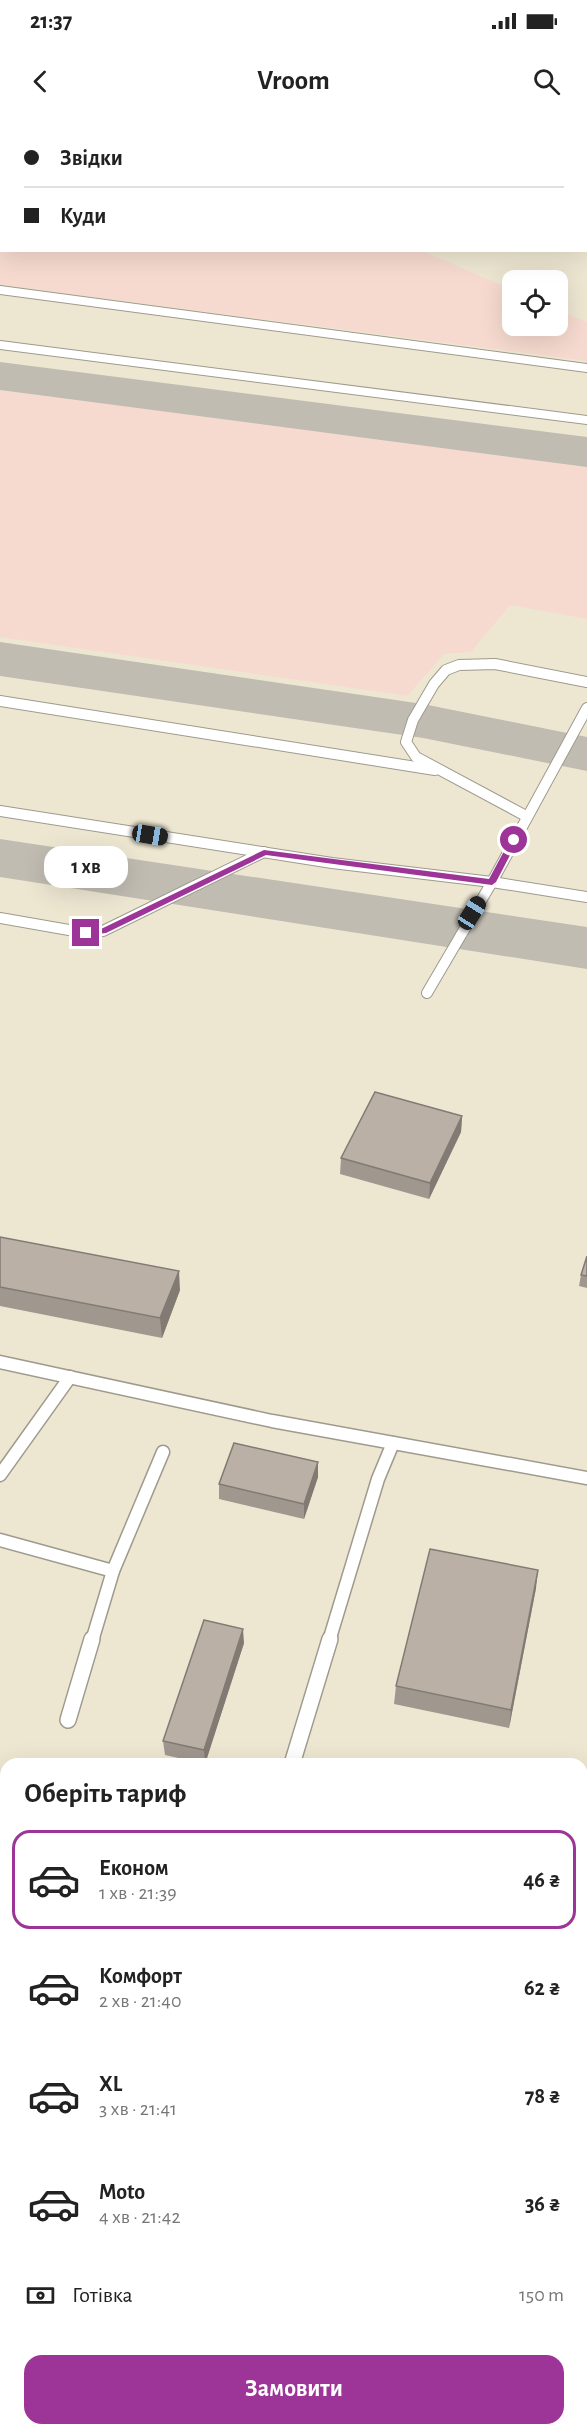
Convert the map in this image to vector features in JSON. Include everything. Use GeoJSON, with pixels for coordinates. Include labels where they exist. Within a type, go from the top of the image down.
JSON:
{"type":"FeatureCollection","features":[{"type":"Feature","properties":{"kind":"lane"},"geometry":{"type":"LineString","coordinates":[[0,290],[587,368]]}},
{"type":"Feature","properties":{"kind":"lane"},"geometry":{"type":"LineString","coordinates":[[0,345],[587,420]]}},
{"type":"Feature","properties":{"kind":"lane"},"geometry":{"type":"LineString","coordinates":[[526,816],[435,770],[416,757],[406,742],[412,720],[438,678],[446,671],[465,663],[483,663],[587,682]]}},
{"type":"Feature","properties":{"kind":"lane"},"geometry":{"type":"LineString","coordinates":[[0,701],[435,770]]}},
{"type":"Feature","properties":{"kind":"lane"},"geometry":{"type":"LineString","coordinates":[[427,993],[492,882],[587,708]]}},
{"type":"Feature","properties":{"kind":"lane"},"geometry":{"type":"LineString","coordinates":[[0,811],[264,852],[587,897]]}},
{"type":"Feature","properties":{"kind":"lane"},"geometry":{"type":"LineString","coordinates":[[0,918],[86,933],[103,931],[264,852]]}},
{"type":"Feature","properties":{"kind":"lane"},"geometry":{"type":"LineString","coordinates":[[0,1362],[272,1421],[587,1478]]}},
{"type":"Feature","properties":{"kind":"lane"},"geometry":{"type":"LineString","coordinates":[[0,1475],[70,1377]]}},
{"type":"Feature","properties":{"kind":"lane"},"geometry":{"type":"LineString","coordinates":[[294,1758],[378,1479],[393,1443]]}},
{"type":"Feature","properties":{"kind":"lane"},"geometry":{"type":"LineString","coordinates":[[68,1720],[113,1571],[163,1452]]}},
{"type":"Feature","properties":{"kind":"lane"},"geometry":{"type":"LineString","coordinates":[[0,1540],[113,1571]]}},
{"type":"Feature","properties":{"kind":"shaded area"},"geometry":{"type":"Polygon","coordinates":[[[0,252],[587,252],[587,1758],[0,1758],[0,252]]]}},
{"type":"Feature","properties":{"kind":"shaded area"},"geometry":{"type":"Polygon","coordinates":[[[0,252],[424,252],[502,285],[502,336],[568,336],[568,314],[587,322],[587,361],[0,285],[0,252]]]}},
{"type":"Feature","properties":{"kind":"shaded area"},"geometry":{"type":"Polygon","coordinates":[[[0,390],[587,465],[587,619],[510,605],[471,652],[444,654],[407,696],[0,637],[0,390]]]}},
{"type":"Feature","properties":{"kind":"building"},"geometry":{"type":"Polygon","coordinates":[[[375,1092],[462,1116],[430,1183],[341,1158],[375,1092]]]}},
{"type":"Feature","properties":{"kind":"building"},"geometry":{"type":"Polygon","coordinates":[[[0,1237],[179,1271],[160,1318],[0,1287],[0,1237]]]}},
{"type":"Feature","properties":{"kind":"building"},"geometry":{"type":"Polygon","coordinates":[[[587,1256],[587,1276],[581,1275],[587,1256]]]}},
{"type":"Feature","properties":{"kind":"building"},"geometry":{"type":"Polygon","coordinates":[[[234,1443],[318,1462],[304,1504],[219,1484],[234,1443]]]}},
{"type":"Feature","properties":{"kind":"building"},"geometry":{"type":"Polygon","coordinates":[[[430,1549],[538,1570],[511,1710],[396,1686],[430,1549]]]}},
{"type":"Feature","properties":{"kind":"building"},"geometry":{"type":"Polygon","coordinates":[[[204,1620],[243,1629],[204,1750],[163,1741],[204,1620]]]}},
{"type":"Feature","properties":{"kind":"taxiway"},"geometry":{"type":"LineString","coordinates":[[0,376],[587,452]]}},
{"type":"Feature","properties":{"kind":"taxiway"},"geometry":{"type":"LineString","coordinates":[[0,659],[423,721],[587,754]]}},
{"type":"Feature","properties":{"kind":"taxiway"},"geometry":{"type":"LineString","coordinates":[[0,858],[587,948]]}},
{"type":"Feature","properties":{"kind":"route"},"geometry":{"type":"LineString","coordinates":[[86,933],[103,931],[264,852],[332,863],[492,882],[514,840]]}}]}
